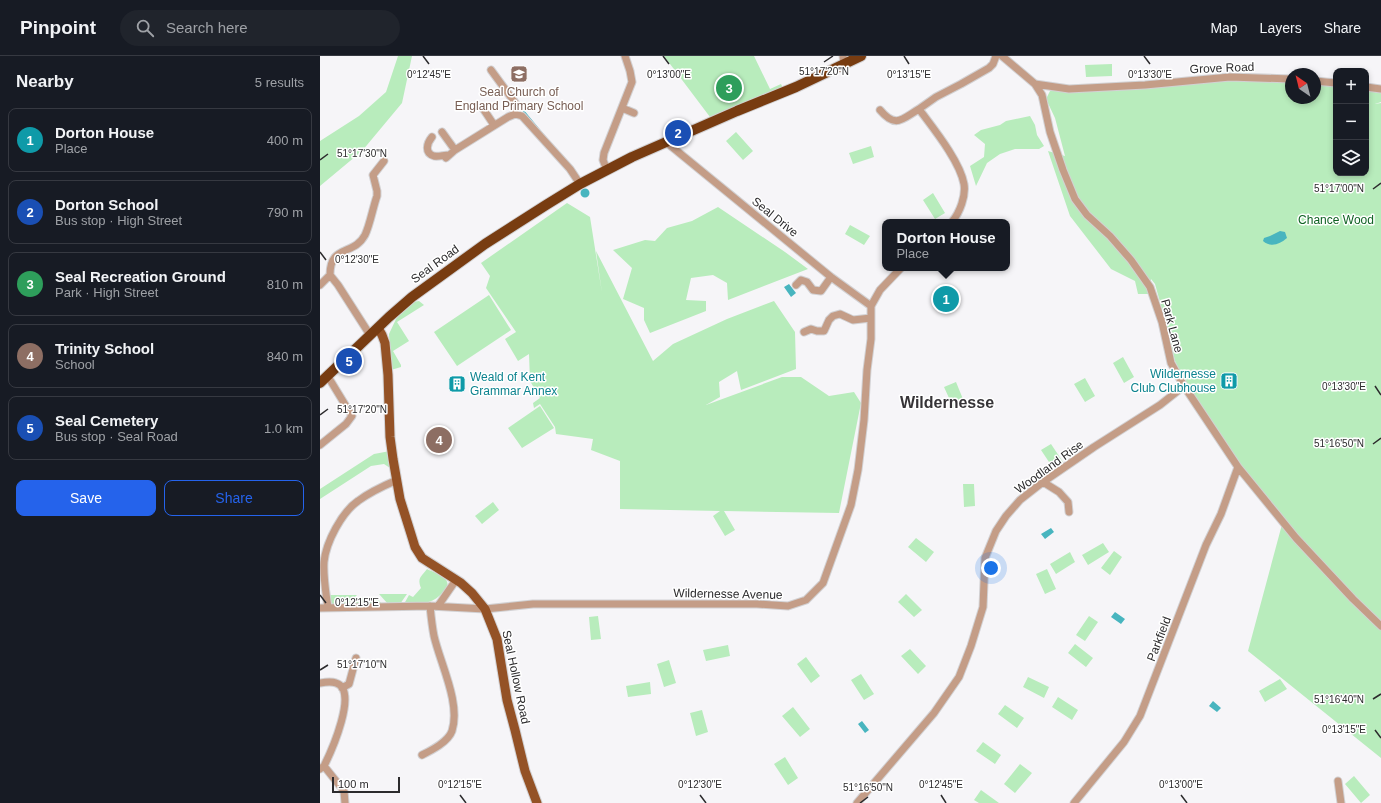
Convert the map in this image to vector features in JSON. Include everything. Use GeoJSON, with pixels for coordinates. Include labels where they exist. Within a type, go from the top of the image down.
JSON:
{"type":"FeatureCollection","features":[{"type":"Feature","properties":{"kind":"highway","name":"Seal Road"},"geometry":{"type":"LineString","coordinates":[[323,379],[412,297],[471,254],[540,208],[580,184],[643,152],[737,111],[796,88],[844,60],[861,59]]}},
{"type":"Feature","properties":{"kind":"main road","name":"Seal Hollow Road"},"geometry":{"type":"LineString","coordinates":[[374,331],[382,335],[385,343],[388,375],[390,436],[396,480],[404,512],[417,551],[425,561],[456,580],[472,593],[485,609],[497,639],[507,700],[514,730],[525,771],[537,803]]}},
{"type":"Feature","properties":{"kind":"street"},"geometry":{"type":"LineString","coordinates":[[607,170],[603,160],[603,154],[613,127],[629,92],[632,80],[630,68],[625,56]]}},
{"type":"Feature","properties":{"kind":"street"},"geometry":{"type":"LineString","coordinates":[[880,110],[886,118],[893,122],[899,121],[936,97],[989,68],[996,56]]}},
{"type":"Feature","properties":{"kind":"street","name":"Park Lane"},"geometry":{"type":"LineString","coordinates":[[1002,56],[1035,84],[1042,95],[1050,132],[1063,170],[1075,198],[1087,215],[1110,236],[1131,260],[1150,287],[1162,322],[1171,363],[1184,386],[1238,468],[1296,538],[1352,599],[1381,626]]}},
{"type":"Feature","properties":{"kind":"street"},"geometry":{"type":"LineString","coordinates":[[491,70],[516,104],[515,114]]}},
{"type":"Feature","properties":{"kind":"street","name":"Grove Road"},"geometry":{"type":"LineString","coordinates":[[1035,84],[1070,89],[1145,85],[1230,77],[1285,79]]}},
{"type":"Feature","properties":{"kind":"street"},"geometry":{"type":"LineString","coordinates":[[1321,82],[1333,83]]}},
{"type":"Feature","properties":{"kind":"street"},"geometry":{"type":"LineString","coordinates":[[1042,95],[1050,87]]}},
{"type":"Feature","properties":{"kind":"street"},"geometry":{"type":"LineString","coordinates":[[1369,87],[1381,89]]}},
{"type":"Feature","properties":{"kind":"street"},"geometry":{"type":"LineString","coordinates":[[482,107],[494,125]]}},
{"type":"Feature","properties":{"kind":"street"},"geometry":{"type":"LineString","coordinates":[[622,108],[634,113]]}},
{"type":"Feature","properties":{"kind":"street"},"geometry":{"type":"LineString","coordinates":[[919,109],[951,154],[961,175],[964,185],[964,197],[954,219]]}},
{"type":"Feature","properties":{"kind":"street"},"geometry":{"type":"LineString","coordinates":[[432,137],[428,141],[428,152],[434,156],[447,157],[455,150],[494,125],[515,114],[522,116],[570,169],[580,184]]}},
{"type":"Feature","properties":{"kind":"street"},"geometry":{"type":"LineString","coordinates":[[442,132],[455,150]]}},
{"type":"Feature","properties":{"kind":"street","name":"Seal Drive"},"geometry":{"type":"LineString","coordinates":[[666,142],[832,277],[871,306]]}},
{"type":"Feature","properties":{"kind":"street"},"geometry":{"type":"LineString","coordinates":[[374,331],[330,275],[330,266],[334,258],[341,252],[360,242],[366,234],[375,214],[377,196],[373,187],[373,175],[384,161]]}},
{"type":"Feature","properties":{"kind":"street"},"geometry":{"type":"LineString","coordinates":[[871,306],[880,290],[898,271]]}},
{"type":"Feature","properties":{"kind":"street"},"geometry":{"type":"LineString","coordinates":[[320,285],[330,275]]}},
{"type":"Feature","properties":{"kind":"street"},"geometry":{"type":"LineString","coordinates":[[796,284],[801,280],[807,282],[813,290],[821,291],[832,277]]}},
{"type":"Feature","properties":{"kind":"street","name":"Wildernesse Avenue"},"geometry":{"type":"LineString","coordinates":[[320,608],[438,606],[485,609],[533,604],[757,604],[788,606],[806,600],[823,583],[851,505],[858,470],[864,420],[867,370],[871,339],[871,306]]}},
{"type":"Feature","properties":{"kind":"street"},"geometry":{"type":"LineString","coordinates":[[804,332],[810,329],[824,331],[829,320],[833,316],[840,314],[852,320],[871,318]]}},
{"type":"Feature","properties":{"kind":"street"},"geometry":{"type":"LineString","coordinates":[[320,445],[346,424],[352,416],[323,379]]}},
{"type":"Feature","properties":{"kind":"street","name":"Woodland Rise"},"geometry":{"type":"LineString","coordinates":[[857,803],[934,713],[959,677],[971,646],[983,607],[985,558],[996,531],[1006,516],[1020,500],[1043,482],[1160,405],[1184,386]]}},
{"type":"Feature","properties":{"kind":"street","name":"Parkfield"},"geometry":{"type":"LineString","coordinates":[[1074,803],[1124,742],[1140,716],[1206,545],[1221,514],[1238,468]]}},
{"type":"Feature","properties":{"kind":"street"},"geometry":{"type":"LineString","coordinates":[[328,608],[324,560],[329,542],[336,527],[346,512],[357,501],[378,488],[396,480]]}},
{"type":"Feature","properties":{"kind":"street"},"geometry":{"type":"LineString","coordinates":[[1043,482],[1059,492],[1068,502],[1069,512]]}},
{"type":"Feature","properties":{"kind":"street"},"geometry":{"type":"LineString","coordinates":[[438,606],[456,580]]}},
{"type":"Feature","properties":{"kind":"street"},"geometry":{"type":"LineString","coordinates":[[422,755],[439,746],[452,732],[454,712],[448,681],[434,636],[430,606]]}},
{"type":"Feature","properties":{"kind":"street"},"geometry":{"type":"LineString","coordinates":[[342,688],[349,684],[356,658]]}},
{"type":"Feature","properties":{"kind":"street"},"geometry":{"type":"LineString","coordinates":[[320,683],[336,683],[342,688],[345,694],[338,732],[322,767],[342,787],[346,798]]}},
{"type":"Feature","properties":{"kind":"street"},"geometry":{"type":"LineString","coordinates":[[1338,781],[1341,803]]}},
{"type":"Feature","properties":{"kind":"green space"},"geometry":{"type":"Polygon","coordinates":[[[398,56],[412,56],[402,103],[362,151],[320,186],[320,141],[359,116],[386,92],[398,56]]]}},
{"type":"Feature","properties":{"kind":"green space"},"geometry":{"type":"Polygon","coordinates":[[[664,56],[754,56],[770,89],[781,84],[784,90],[713,121],[664,56]]]}},
{"type":"Feature","properties":{"kind":"green space"},"geometry":{"type":"Polygon","coordinates":[[[1112,64],[1112,76],[1086,77],[1085,65],[1112,64]]]}},
{"type":"Feature","properties":{"kind":"green space","name":"Chance Wood"},"geometry":{"type":"Polygon","coordinates":[[[1230,77],[1285,81],[1285,104],[1321,104],[1321,83],[1333,84],[1333,176],[1369,176],[1369,85],[1381,86],[1381,102],[1375,104],[1381,103],[1381,758],[1248,651],[1284,517],[1241,466],[1187,385],[1175,361],[1155,284],[1151,279],[1149,294],[1138,294],[1135,281],[1111,269],[1070,216],[1048,151],[1065,156],[1055,118],[1046,99],[1050,91],[1230,77]]]}},
{"type":"Feature","properties":{"kind":"green space"},"geometry":{"type":"Polygon","coordinates":[[[1030,116],[1035,125],[1037,135],[1044,146],[1039,149],[1015,149],[1000,154],[987,163],[976,186],[970,166],[984,157],[985,144],[974,135],[981,130],[1000,125],[1006,121],[1030,116]]]}},
{"type":"Feature","properties":{"kind":"green space"},"geometry":{"type":"Polygon","coordinates":[[[736,132],[753,151],[743,160],[726,141],[736,132]]]}},
{"type":"Feature","properties":{"kind":"green space"},"geometry":{"type":"Polygon","coordinates":[[[871,146],[874,157],[853,164],[849,153],[871,146]]]}},
{"type":"Feature","properties":{"kind":"green space"},"geometry":{"type":"Polygon","coordinates":[[[933,193],[945,213],[935,219],[923,200],[933,193]]]}},
{"type":"Feature","properties":{"kind":"green space"},"geometry":{"type":"Polygon","coordinates":[[[567,203],[590,217],[602,293],[596,251],[653,361],[673,344],[727,319],[774,301],[795,332],[796,369],[741,390],[737,371],[719,382],[720,397],[706,405],[782,377],[801,377],[829,396],[854,392],[861,403],[839,513],[724,511],[735,530],[725,536],[713,516],[720,511],[620,509],[620,461],[591,450],[593,439],[556,434],[555,427],[540,404],[534,408],[533,403],[540,398],[530,381],[529,354],[518,361],[505,339],[516,332],[486,288],[490,276],[481,263],[567,203]]]}},
{"type":"Feature","properties":{"kind":"green space"},"geometry":{"type":"Polygon","coordinates":[[[718,207],[808,269],[728,300],[727,283],[713,275],[691,278],[686,300],[706,301],[706,311],[650,333],[644,320],[644,308],[623,299],[632,268],[613,250],[645,240],[655,241],[667,228],[692,221],[718,207]]]}},
{"type":"Feature","properties":{"kind":"green space"},"geometry":{"type":"Polygon","coordinates":[[[850,225],[870,236],[864,245],[845,234],[850,225]]]}},
{"type":"Feature","properties":{"kind":"green space"},"geometry":{"type":"Polygon","coordinates":[[[489,295],[511,330],[457,366],[434,332],[489,295]]]}},
{"type":"Feature","properties":{"kind":"green space"},"geometry":{"type":"Polygon","coordinates":[[[419,301],[424,305],[397,322],[409,341],[393,351],[401,367],[391,370],[389,334],[396,319],[406,307],[413,302],[419,301]]]}},
{"type":"Feature","properties":{"kind":"green space"},"geometry":{"type":"Polygon","coordinates":[[[1123,357],[1134,377],[1124,383],[1113,363],[1123,357]]]}},
{"type":"Feature","properties":{"kind":"green space"},"geometry":{"type":"Polygon","coordinates":[[[1085,378],[1095,396],[1085,402],[1074,384],[1085,378]]]}},
{"type":"Feature","properties":{"kind":"green space"},"geometry":{"type":"Polygon","coordinates":[[[956,382],[965,404],[954,409],[944,387],[956,382]]]}},
{"type":"Feature","properties":{"kind":"green space"},"geometry":{"type":"Polygon","coordinates":[[[540,406],[554,428],[522,448],[508,428],[540,406]]]}},
{"type":"Feature","properties":{"kind":"green space"},"geometry":{"type":"Polygon","coordinates":[[[1051,444],[1063,462],[1053,468],[1041,450],[1051,444]]]}},
{"type":"Feature","properties":{"kind":"green space"},"geometry":{"type":"Polygon","coordinates":[[[390,451],[390,468],[384,464],[371,466],[320,499],[320,489],[374,454],[390,451]]]}},
{"type":"Feature","properties":{"kind":"green space"},"geometry":{"type":"Polygon","coordinates":[[[963,484],[974,484],[975,506],[964,507],[963,484]]]}},
{"type":"Feature","properties":{"kind":"green space"},"geometry":{"type":"Polygon","coordinates":[[[493,502],[499,510],[482,524],[475,516],[493,502]]]}},
{"type":"Feature","properties":{"kind":"green space"},"geometry":{"type":"Polygon","coordinates":[[[916,538],[934,552],[926,562],[908,547],[916,538]]]}},
{"type":"Feature","properties":{"kind":"green space"},"geometry":{"type":"Polygon","coordinates":[[[1103,543],[1109,552],[1088,565],[1082,555],[1103,543]]]}},
{"type":"Feature","properties":{"kind":"green space"},"geometry":{"type":"Polygon","coordinates":[[[1114,551],[1122,557],[1110,575],[1101,568],[1114,551]]]}},
{"type":"Feature","properties":{"kind":"green space"},"geometry":{"type":"Polygon","coordinates":[[[1070,552],[1075,562],[1056,574],[1050,564],[1070,552]]]}},
{"type":"Feature","properties":{"kind":"green space"},"geometry":{"type":"Polygon","coordinates":[[[427,569],[445,578],[447,581],[446,589],[440,596],[426,603],[404,604],[409,595],[413,597],[421,588],[421,576],[427,569]]]}},
{"type":"Feature","properties":{"kind":"green space"},"geometry":{"type":"Polygon","coordinates":[[[1047,569],[1056,589],[1045,594],[1036,574],[1047,569]]]}},
{"type":"Feature","properties":{"kind":"green space"},"geometry":{"type":"Polygon","coordinates":[[[379,594],[407,594],[400,604],[388,604],[379,594]]]}},
{"type":"Feature","properties":{"kind":"green space"},"geometry":{"type":"Polygon","coordinates":[[[906,594],[922,610],[914,617],[898,602],[906,594]]]}},
{"type":"Feature","properties":{"kind":"green space"},"geometry":{"type":"Polygon","coordinates":[[[330,595],[357,595],[347,605],[332,606],[330,595]]]}},
{"type":"Feature","properties":{"kind":"green space"},"geometry":{"type":"Polygon","coordinates":[[[376,597],[381,603],[355,604],[360,598],[376,597]]]}},
{"type":"Feature","properties":{"kind":"green space"},"geometry":{"type":"Polygon","coordinates":[[[598,616],[601,639],[591,640],[589,617],[598,616]]]}},
{"type":"Feature","properties":{"kind":"green space"},"geometry":{"type":"Polygon","coordinates":[[[1089,616],[1098,622],[1085,641],[1076,635],[1089,616]]]}},
{"type":"Feature","properties":{"kind":"green space"},"geometry":{"type":"Polygon","coordinates":[[[1075,644],[1093,658],[1086,667],[1068,653],[1075,644]]]}},
{"type":"Feature","properties":{"kind":"green space"},"geometry":{"type":"Polygon","coordinates":[[[728,645],[730,656],[706,661],[703,650],[728,645]]]}},
{"type":"Feature","properties":{"kind":"green space"},"geometry":{"type":"Polygon","coordinates":[[[910,649],[926,666],[918,674],[901,656],[910,649]]]}},
{"type":"Feature","properties":{"kind":"green space"},"geometry":{"type":"Polygon","coordinates":[[[806,657],[820,676],[811,683],[797,664],[806,657]]]}},
{"type":"Feature","properties":{"kind":"green space"},"geometry":{"type":"Polygon","coordinates":[[[669,660],[676,683],[664,687],[657,664],[669,660]]]}},
{"type":"Feature","properties":{"kind":"green space"},"geometry":{"type":"Polygon","coordinates":[[[861,674],[874,694],[864,700],[851,680],[861,674]]]}},
{"type":"Feature","properties":{"kind":"green space"},"geometry":{"type":"Polygon","coordinates":[[[1028,677],[1049,687],[1044,698],[1023,687],[1028,677]]]}},
{"type":"Feature","properties":{"kind":"green space"},"geometry":{"type":"Polygon","coordinates":[[[1280,679],[1287,689],[1265,702],[1259,691],[1280,679]]]}},
{"type":"Feature","properties":{"kind":"green space"},"geometry":{"type":"Polygon","coordinates":[[[650,682],[651,694],[628,697],[626,686],[650,682]]]}},
{"type":"Feature","properties":{"kind":"green space"},"geometry":{"type":"Polygon","coordinates":[[[1058,697],[1078,710],[1072,720],[1052,707],[1058,697]]]}},
{"type":"Feature","properties":{"kind":"green space"},"geometry":{"type":"Polygon","coordinates":[[[1005,705],[1024,718],[1017,728],[998,714],[1005,705]]]}},
{"type":"Feature","properties":{"kind":"green space"},"geometry":{"type":"Polygon","coordinates":[[[793,707],[810,729],[800,737],[782,716],[793,707]]]}},
{"type":"Feature","properties":{"kind":"green space"},"geometry":{"type":"Polygon","coordinates":[[[702,710],[708,732],[696,736],[690,713],[702,710]]]}},
{"type":"Feature","properties":{"kind":"green space"},"geometry":{"type":"Polygon","coordinates":[[[983,742],[1001,755],[995,764],[976,751],[983,742]]]}},
{"type":"Feature","properties":{"kind":"green space"},"geometry":{"type":"Polygon","coordinates":[[[785,757],[798,778],[788,785],[774,764],[785,757]]]}},
{"type":"Feature","properties":{"kind":"green space"},"geometry":{"type":"Polygon","coordinates":[[[1020,764],[1032,773],[1015,793],[1004,784],[1020,764]]]}},
{"type":"Feature","properties":{"kind":"green space"},"geometry":{"type":"Polygon","coordinates":[[[1354,776],[1370,795],[1361,803],[1345,784],[1354,776]]]}},
{"type":"Feature","properties":{"kind":"green space"},"geometry":{"type":"Polygon","coordinates":[[[981,790],[999,803],[979,803],[974,800],[981,790]]]}},
{"type":"Feature","properties":{"kind":"water"},"geometry":{"type":"Polygon","coordinates":[[[585,188],[590,193],[585,198],[580,193],[585,188]]]}},
{"type":"Feature","properties":{"kind":"water"},"geometry":{"type":"Polygon","coordinates":[[[1280,231],[1285,232],[1287,238],[1281,242],[1272,245],[1263,241],[1264,238],[1280,231]]]}},
{"type":"Feature","properties":{"kind":"water"},"geometry":{"type":"Polygon","coordinates":[[[789,284],[796,293],[791,297],[784,287],[789,284]]]}},
{"type":"Feature","properties":{"kind":"water"},"geometry":{"type":"Polygon","coordinates":[[[1051,528],[1054,532],[1045,539],[1041,534],[1051,528]]]}},
{"type":"Feature","properties":{"kind":"water"},"geometry":{"type":"Polygon","coordinates":[[[1115,612],[1125,619],[1121,624],[1111,617],[1115,612]]]}},
{"type":"Feature","properties":{"kind":"water"},"geometry":{"type":"Polygon","coordinates":[[[1213,701],[1221,708],[1217,712],[1209,706],[1213,701]]]}},
{"type":"Feature","properties":{"kind":"water"},"geometry":{"type":"Polygon","coordinates":[[[862,721],[869,730],[865,733],[858,724],[862,721]]]}},
{"type":"Feature","properties":{"kind":"waterway"},"geometry":{"type":"LineString","coordinates":[[522,109],[546,138]]}},
{"type":"Feature","properties":{"kind":"place","name":"Seal Church of England Primary School"},"geometry":{"type":"Point","coordinates":[519,74]}},
{"type":"Feature","properties":{"kind":"place","name":"Seal Recreation Ground"},"geometry":{"type":"Point","coordinates":[729,88]}},
{"type":"Feature","properties":{"kind":"place","name":"Dorton School"},"geometry":{"type":"Point","coordinates":[678,133]}},
{"type":"Feature","properties":{"kind":"place","name":"Dorton House"},"geometry":{"type":"Point","coordinates":[946,299]}},
{"type":"Feature","properties":{"kind":"place","name":"Seal Cemetery"},"geometry":{"type":"Point","coordinates":[349,361]}},
{"type":"Feature","properties":{"kind":"place","name":"Wildernesse Club Clubhouse"},"geometry":{"type":"Point","coordinates":[1229,381]}},
{"type":"Feature","properties":{"kind":"place","name":"Weald of Kent Grammar Annex"},"geometry":{"type":"Point","coordinates":[457,384]}},
{"type":"Feature","properties":{"kind":"place","name":"Trinity School"},"geometry":{"type":"Point","coordinates":[439,440]}},
{"type":"Feature","properties":{"kind":"district","name":"Wildernesse"},"geometry":{"type":"Point","coordinates":[947,402]}}]}
